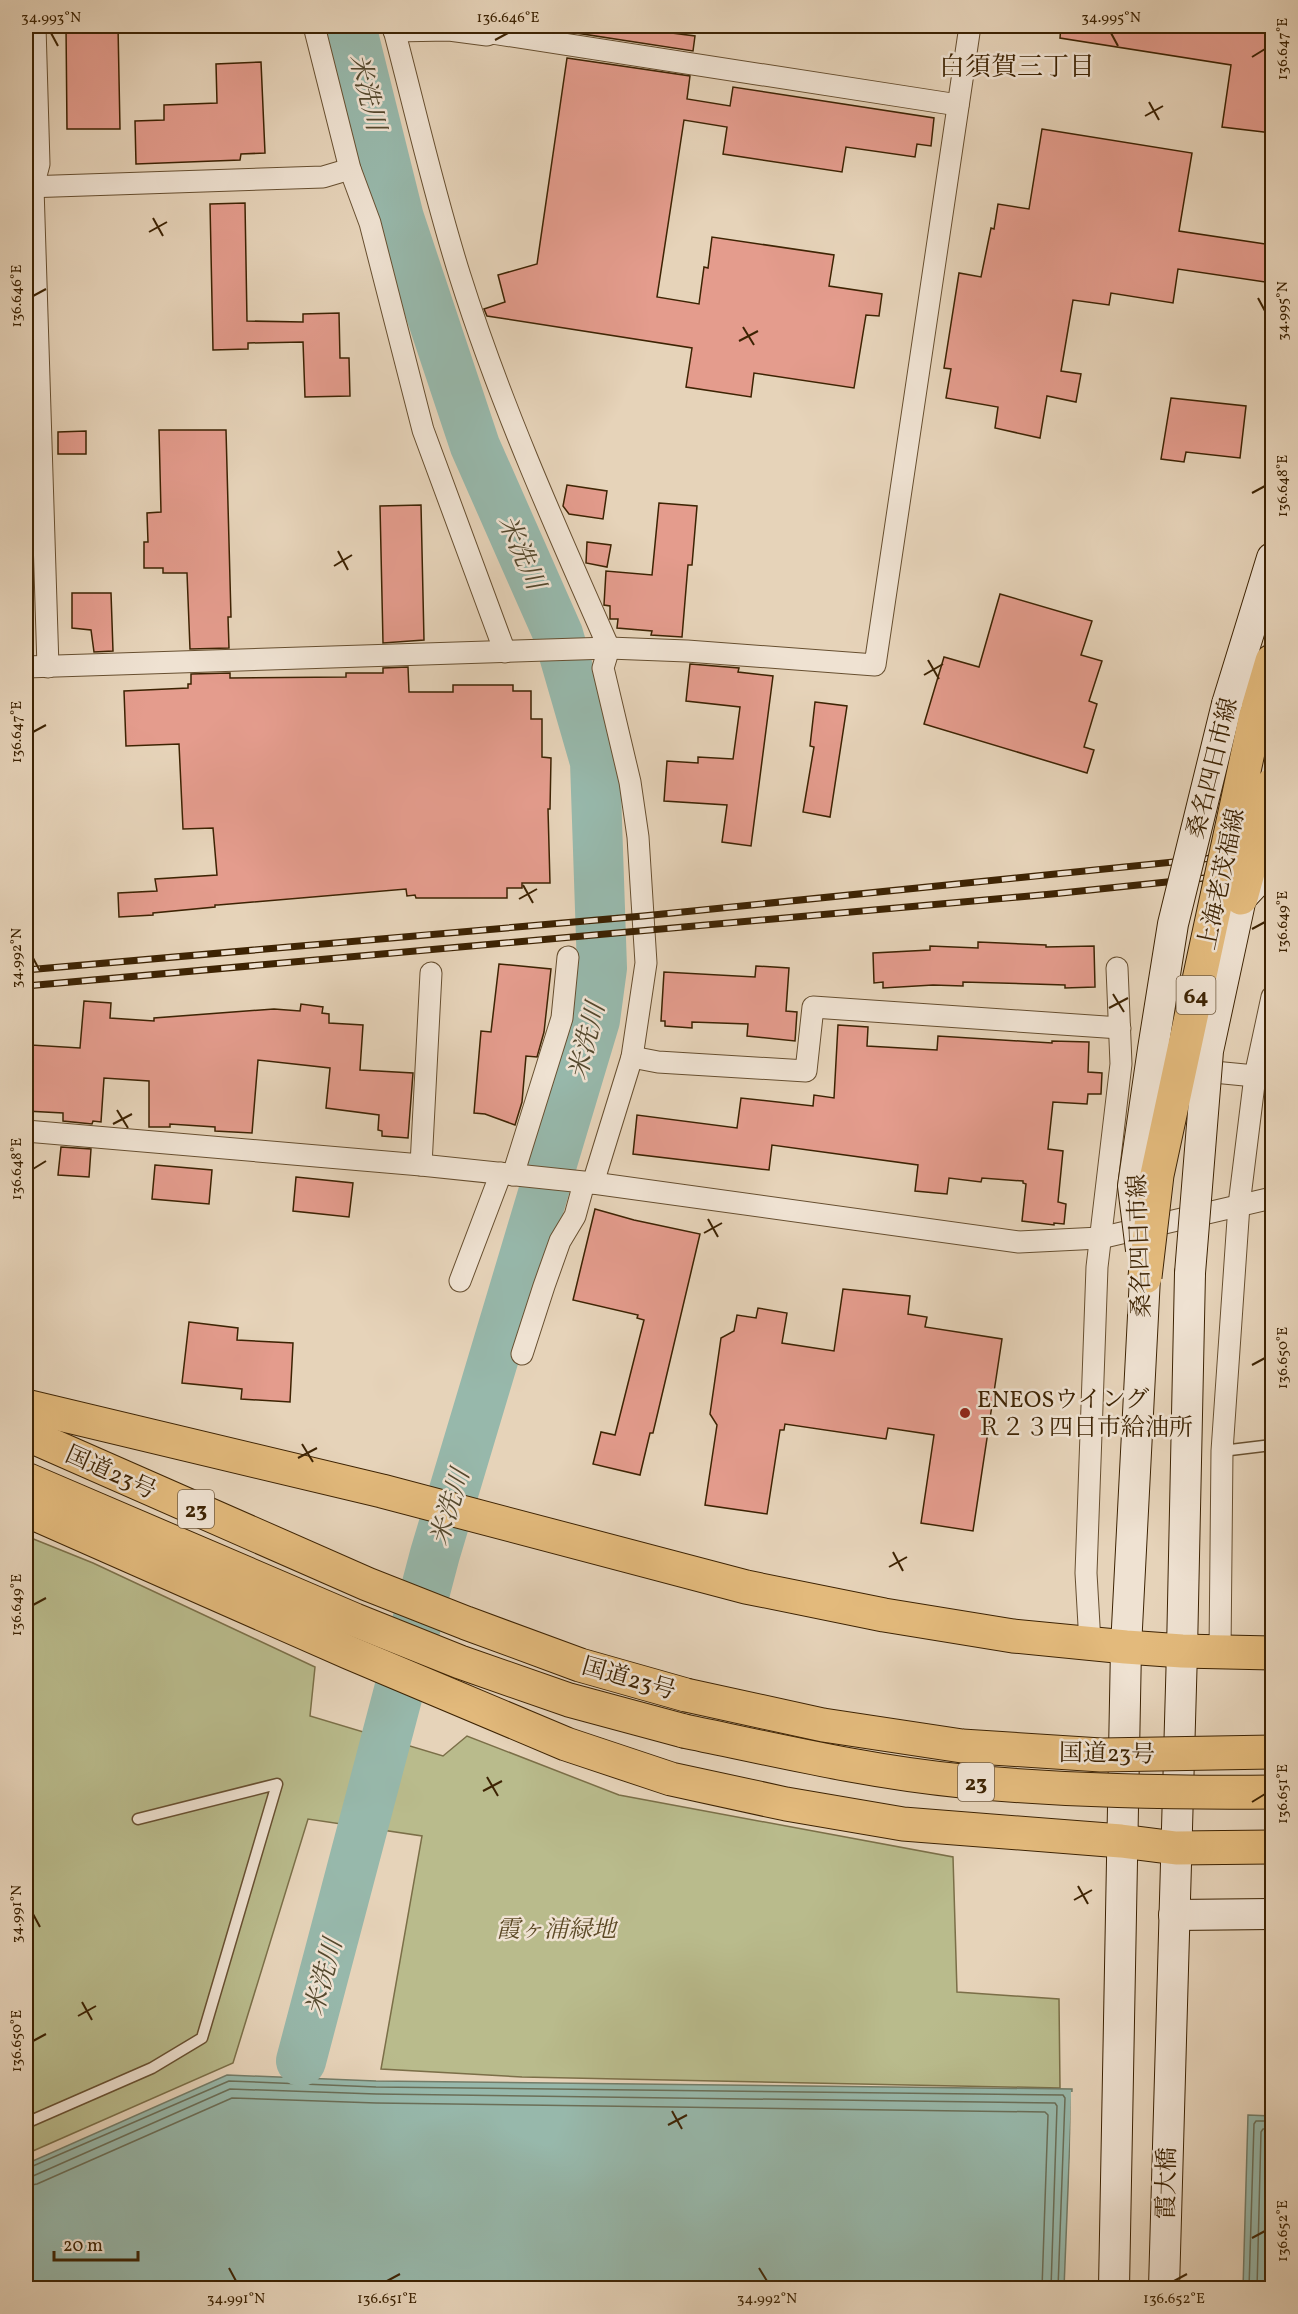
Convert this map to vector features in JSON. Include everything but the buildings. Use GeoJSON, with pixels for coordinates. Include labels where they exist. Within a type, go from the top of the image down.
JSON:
{"type":"FeatureCollection","features":[{"type":"Feature","properties":{"kind":"main road","name":"桑名四日市線"},"geometry":{"type":"LineString","coordinates":[[1241,709],[1272,558]]}},
{"type":"Feature","properties":{"kind":"main road","name":"上海老茂福線"},"geometry":{"type":"LineString","coordinates":[[1145,1277],[1157,1175],[1241,709],[1272,661]]}},
{"type":"Feature","properties":{"kind":"main road","name":"上海老茂福線"},"geometry":{"type":"LineString","coordinates":[[1241,898],[1272,785]]}},
{"type":"Feature","properties":{"kind":"main road"},"geometry":{"type":"LineString","coordinates":[[1241,898],[1272,866]]}},
{"type":"Feature","properties":{"kind":"main road","name":"桑名四日市線"},"geometry":{"type":"LineString","coordinates":[[1173,1915],[1182,1651],[1190,1274],[1208,1051],[1241,898]]}},
{"type":"Feature","properties":{"kind":"main road","name":"桑名四日市線"},"geometry":{"type":"LineString","coordinates":[[1114,2289],[1126,1647],[1145,1277]]}},
{"type":"Feature","properties":{"kind":"main road"},"geometry":{"type":"LineString","coordinates":[[26,1406],[382,1491],[746,1587],[884,1616],[1013,1636],[1126,1647],[1272,1653]]}},
{"type":"Feature","properties":{"kind":"main road","name":"国道23号"},"geometry":{"type":"LineString","coordinates":[[26,1434],[368,1584],[466,1623],[580,1665],[686,1695],[823,1725],[962,1746],[1101,1755],[1272,1752]]}},
{"type":"Feature","properties":{"kind":"main road","name":"国道23号"},"geometry":{"type":"LineString","coordinates":[[26,1479],[355,1620],[460,1662],[569,1700],[684,1731],[890,1772],[961,1781],[1099,1789],[1272,1792]]}},
{"type":"Feature","properties":{"kind":"main road"},"geometry":{"type":"LineString","coordinates":[[26,1510],[350,1653],[566,1744],[671,1779],[786,1804],[903,1824],[1121,1841],[1176,1848],[1272,1847]]}},
{"type":"Feature","properties":{"kind":"main road"},"geometry":{"type":"LineString","coordinates":[[1173,1915],[1272,1914]]}},
{"type":"Feature","properties":{"kind":"main road","name":"霞大橋"},"geometry":{"type":"LineString","coordinates":[[1164,2289],[1173,1915]]}},
{"type":"Feature","properties":{"kind":"street"},"geometry":{"type":"LineString","coordinates":[[35,26],[39,164],[29,187],[33,431],[48,667]]}},
{"type":"Feature","properties":{"kind":"street"},"geometry":{"type":"LineString","coordinates":[[314,26],[350,169],[370,223],[423,430],[515,651]]}},
{"type":"Feature","properties":{"kind":"street"},"geometry":{"type":"LineString","coordinates":[[26,667],[604,648],[687,651],[875,665],[970,26]]}},
{"type":"Feature","properties":{"kind":"street"},"geometry":{"type":"LineString","coordinates":[[522,1354],[560,1241],[575,1216],[584,1183],[632,1057],[646,963],[638,837],[630,782],[603,668],[604,648],[543,499],[460,276],[434,188],[393,28],[449,30],[487,35],[493,29],[958,105]]}},
{"type":"Feature","properties":{"kind":"street"},"geometry":{"type":"LineString","coordinates":[[29,187],[323,177],[350,169]]}},
{"type":"Feature","properties":{"kind":"street"},"geometry":{"type":"LineString","coordinates":[[460,1281],[507,1174],[562,1018],[568,957]]}},
{"type":"Feature","properties":{"kind":"street"},"geometry":{"type":"LineString","coordinates":[[1090,1643],[1086,1573],[1097,1267],[1121,1064],[1118,968]]}},
{"type":"Feature","properties":{"kind":"street"},"geometry":{"type":"LineString","coordinates":[[421,1165],[431,974]]}},
{"type":"Feature","properties":{"kind":"street"},"geometry":{"type":"LineString","coordinates":[[1220,1652],[1222,1452],[1239,1205],[1255,1076],[1272,997]]}},
{"type":"Feature","properties":{"kind":"street"},"geometry":{"type":"LineString","coordinates":[[632,1057],[657,1062],[806,1071],[813,1007],[1120,1028]]}},
{"type":"Feature","properties":{"kind":"street"},"geometry":{"type":"LineString","coordinates":[[1121,1064],[1255,1076]]}},
{"type":"Feature","properties":{"kind":"street"},"geometry":{"type":"LineString","coordinates":[[26,1131],[507,1174],[1019,1242],[1100,1238],[1272,1198]]}},
{"type":"Feature","properties":{"kind":"lane"},"geometry":{"type":"LineString","coordinates":[[1222,1452],[1272,1445]]}},
{"type":"Feature","properties":{"kind":"lane"},"geometry":{"type":"LineString","coordinates":[[26,2122],[152,2068],[202,2038],[277,1784],[138,1819]]}},
{"type":"Feature","properties":{"kind":"green space","name":"霞ヶ浦緑地"},"geometry":{"type":"Polygon","coordinates":[[[26,1536],[93,1563],[315,1667],[310,1716],[443,1756],[467,1736],[619,1795],[953,1857],[957,1992],[1059,1999],[1060,2088],[522,2077],[381,2069],[422,1836],[308,1819],[233,2063],[26,2154],[26,1536]]]}},
{"type":"Feature","properties":{"kind":"water"},"geometry":{"type":"Polygon","coordinates":[[[227,2075],[376,2081],[1072,2089],[1064,2288],[26,2288],[26,2164],[227,2075]]]}},
{"type":"Feature","properties":{"kind":"water"},"geometry":{"type":"Polygon","coordinates":[[[1248,2115],[1272,2116],[1272,2288],[1243,2288],[1248,2115]]]}},
{"type":"Feature","properties":{"kind":"pier"},"geometry":{"type":"Polygon","coordinates":[[[1071,2092],[1075,2092],[1068,2268],[1071,2092]]]}},
{"type":"Feature","properties":{"kind":"waterway","name":"米洗川"},"geometry":{"type":"LineString","coordinates":[[301,2061],[435,1554],[595,1020],[602,968],[595,762],[558,634],[475,446],[399,218],[351,26]]}},
{"type":"Feature","properties":{"kind":"railway"},"geometry":{"type":"LineString","coordinates":[[26,970],[643,916],[1272,852]]}},
{"type":"Feature","properties":{"kind":"railway"},"geometry":{"type":"LineString","coordinates":[[26,986],[1052,894],[1272,871]]}},
{"type":"Feature","properties":{"kind":"place","name":"ENEOSウイング Ｒ２３四日市給油所"},"geometry":{"type":"Point","coordinates":[965,1413]}},
{"type":"Feature","properties":{"kind":"district","name":"白須賀三丁目"},"geometry":{"type":"Point","coordinates":[1017,66]}}]}
